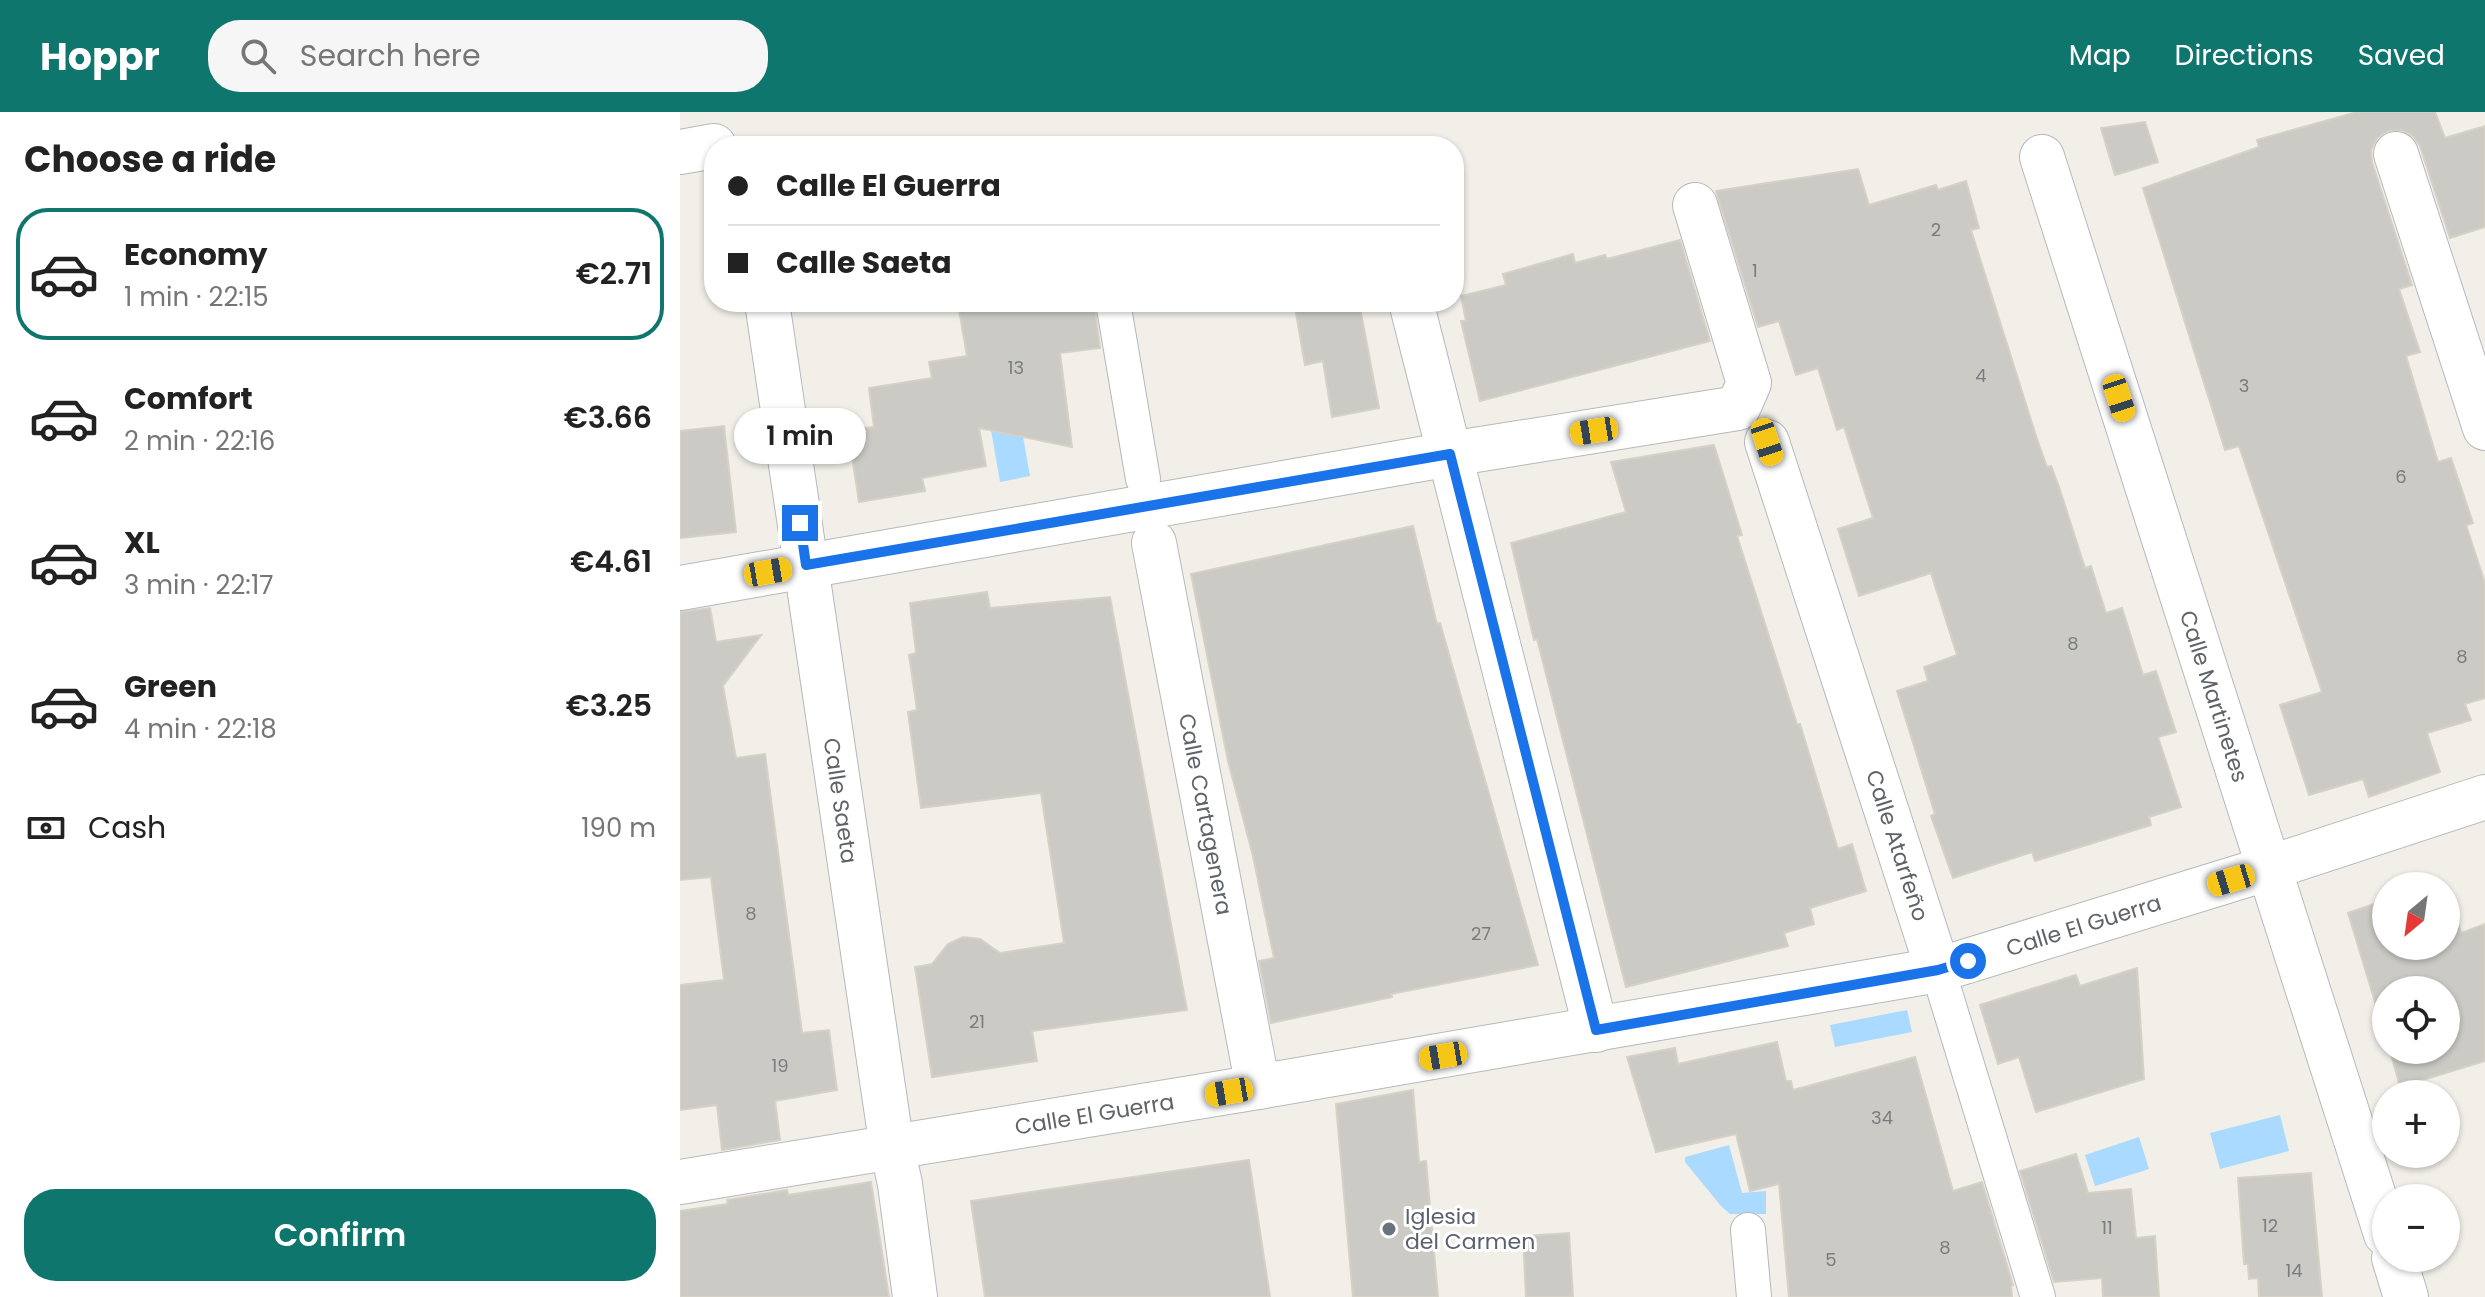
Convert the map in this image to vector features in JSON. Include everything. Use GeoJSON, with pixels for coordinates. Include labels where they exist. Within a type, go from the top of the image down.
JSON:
{"type":"FeatureCollection","features":[{"type":"Feature","properties":{"kind":"street"},"geometry":{"type":"LineString","coordinates":[[680,152],[704,149]]}},
{"type":"Feature","properties":{"kind":"street"},"geometry":{"type":"LineString","coordinates":[[2396,154],[2485,428]]}},
{"type":"Feature","properties":{"kind":"street","name":"Calle Martinetes"},"geometry":{"type":"LineString","coordinates":[[2042,157],[2372,1190]]}},
{"type":"Feature","properties":{"kind":"street"},"geometry":{"type":"LineString","coordinates":[[680,588],[1450,454],[1738,408],[1749,383],[1695,205]]}},
{"type":"Feature","properties":{"kind":"street","name":"Calle Saeta"},"geometry":{"type":"LineString","coordinates":[[768,312],[915,1297]]}},
{"type":"Feature","properties":{"kind":"street"},"geometry":{"type":"LineString","coordinates":[[1115,312],[1143,479]]}},
{"type":"Feature","properties":{"kind":"street"},"geometry":{"type":"LineString","coordinates":[[1414,312],[1596,1030]]}},
{"type":"Feature","properties":{"kind":"street","name":"Calle Atarfeño"},"geometry":{"type":"LineString","coordinates":[[1767,442],[1938,970],[2038,1297]]}},
{"type":"Feature","properties":{"kind":"street","name":"Calle Cartagenera"},"geometry":{"type":"LineString","coordinates":[[1154,543],[1258,1087]]}},
{"type":"Feature","properties":{"kind":"street","name":"Calle El Guerra"},"geometry":{"type":"LineString","coordinates":[[680,1182],[1938,970],[2269,868],[2485,797]]}},
{"type":"Feature","properties":{"kind":"street"},"geometry":{"type":"LineString","coordinates":[[1748,1230],[1754,1297]]}},
{"type":"Feature","properties":{"kind":"street"},"geometry":{"type":"LineString","coordinates":[[2398,1272],[2406,1297]]}},
{"type":"Feature","properties":{"kind":"water"},"geometry":{"type":"Polygon","coordinates":[[[1019,414],[1030,476],[1000,482],[989,418],[1019,414]]]}},
{"type":"Feature","properties":{"kind":"water"},"geometry":{"type":"Polygon","coordinates":[[[1907,1010],[1912,1032],[1835,1047],[1830,1025],[1907,1010]]]}},
{"type":"Feature","properties":{"kind":"water"},"geometry":{"type":"Polygon","coordinates":[[[2280,1115],[2289,1151],[2220,1169],[2210,1133],[2280,1115]]]}},
{"type":"Feature","properties":{"kind":"water"},"geometry":{"type":"Polygon","coordinates":[[[2139,1137],[2149,1169],[2095,1186],[2085,1155],[2139,1137]]]}},
{"type":"Feature","properties":{"kind":"water"},"geometry":{"type":"Polygon","coordinates":[[[1729,1145],[1742,1193],[1766,1191],[1766,1214],[1730,1214],[1685,1162],[1685,1157],[1729,1145]]]}},
{"type":"Feature","properties":{"kind":"building"},"geometry":{"type":"Polygon","coordinates":[[[2357,112],[2435,112],[2445,138],[2485,126],[2485,227],[2450,238],[2420,146],[2413,136],[2402,130],[2388,131],[2377,138],[2371,150],[2372,162],[2412,285],[2399,289],[2420,352],[2406,356],[2438,462],[2451,458],[2473,523],[2466,525],[2485,583],[2485,698],[2465,704],[2471,720],[2427,733],[2440,772],[2369,797],[2363,779],[2309,795],[2280,705],[2322,692],[2239,446],[2225,450],[2143,188],[2259,147],[2257,140],[2357,112]]]}},
{"type":"Feature","properties":{"kind":"building"},"geometry":{"type":"Polygon","coordinates":[[[2145,122],[2158,162],[2115,175],[2101,128],[2145,122]]]}},
{"type":"Feature","properties":{"kind":"building"},"geometry":{"type":"Polygon","coordinates":[[[1858,169],[1869,205],[1936,185],[1938,190],[1966,181],[1979,228],[1971,230],[2037,439],[2047,467],[2051,466],[2059,487],[2085,568],[2091,566],[2106,613],[2122,608],[2143,675],[2156,671],[2176,732],[2158,737],[2181,807],[2149,817],[2151,825],[2035,861],[2032,852],[1953,878],[1931,816],[1935,814],[1897,691],[1928,681],[1924,667],[1957,655],[1931,573],[1859,596],[1838,529],[1873,518],[1844,427],[1837,430],[1818,368],[1796,375],[1779,321],[1758,327],[1716,191],[1858,169]]]}},
{"type":"Feature","properties":{"kind":"building"},"geometry":{"type":"Polygon","coordinates":[[[1680,240],[1710,341],[1480,401],[1461,321],[1466,321],[1464,295],[1506,285],[1503,274],[1573,254],[1575,263],[1605,255],[1607,259],[1680,240]]]}},
{"type":"Feature","properties":{"kind":"building"},"geometry":{"type":"Polygon","coordinates":[[[959,312],[1095,312],[1100,348],[1060,353],[1072,447],[979,428],[986,466],[922,478],[925,491],[859,502],[848,430],[874,427],[869,388],[932,378],[929,362],[967,356],[959,312]]]}},
{"type":"Feature","properties":{"kind":"building"},"geometry":{"type":"Polygon","coordinates":[[[1296,312],[1361,312],[1379,408],[1332,417],[1323,361],[1305,365],[1296,312]]]}},
{"type":"Feature","properties":{"kind":"building"},"geometry":{"type":"Polygon","coordinates":[[[724,426],[736,532],[680,538],[680,431],[724,426]]]}},
{"type":"Feature","properties":{"kind":"building"},"geometry":{"type":"Polygon","coordinates":[[[1714,445],[1742,535],[1737,536],[1838,849],[1852,844],[1866,891],[1810,908],[1814,924],[1784,933],[1788,946],[1626,987],[1511,543],[1626,512],[1611,462],[1714,445]]]}},
{"type":"Feature","properties":{"kind":"building"},"geometry":{"type":"Polygon","coordinates":[[[1413,526],[1437,624],[1440,623],[1538,965],[1391,994],[1392,997],[1271,1023],[1259,961],[1274,958],[1253,856],[1228,761],[1191,574],[1413,526]]]}},
{"type":"Feature","properties":{"kind":"building"},"geometry":{"type":"Polygon","coordinates":[[[987,592],[990,608],[1110,597],[1187,1010],[1032,1031],[1037,1061],[932,1077],[915,967],[932,964],[948,944],[963,937],[980,939],[1000,953],[1064,943],[1041,793],[921,808],[908,712],[917,710],[909,655],[916,653],[910,603],[987,592]]]}},
{"type":"Feature","properties":{"kind":"building"},"geometry":{"type":"Polygon","coordinates":[[[710,608],[716,642],[761,635],[723,686],[736,758],[765,754],[802,1033],[829,1030],[837,1090],[775,1101],[780,1140],[722,1150],[717,1105],[680,1110],[680,985],[724,980],[711,877],[680,880],[680,612],[710,608]]]}},
{"type":"Feature","properties":{"kind":"building"},"geometry":{"type":"Polygon","coordinates":[[[2372,905],[2372,960],[2460,960],[2460,929],[2461,933],[2485,924],[2485,1061],[2423,1080],[2398,1080],[2394,1064],[2460,1064],[2460,976],[2372,976],[2372,992],[2348,913],[2372,905]]]}},
{"type":"Feature","properties":{"kind":"building"},"geometry":{"type":"Polygon","coordinates":[[[2137,968],[2144,1079],[2036,1112],[2019,1057],[1998,1064],[1980,1005],[2076,975],[2080,986],[2137,968]]]}},
{"type":"Feature","properties":{"kind":"building"},"geometry":{"type":"Polygon","coordinates":[[[1777,1042],[1786,1081],[1791,1081],[1793,1090],[1915,1057],[1953,1191],[1982,1182],[2013,1285],[2012,1297],[1789,1297],[1779,1184],[1750,1191],[1736,1134],[1656,1152],[1627,1057],[1675,1048],[1678,1064],[1777,1042]]]}},
{"type":"Feature","properties":{"kind":"building","name":"Iglesia del Carmen"},"geometry":{"type":"Polygon","coordinates":[[[1413,1090],[1419,1162],[1426,1161],[1438,1297],[1353,1297],[1336,1104],[1413,1090]]]}},
{"type":"Feature","properties":{"kind":"building"},"geometry":{"type":"Polygon","coordinates":[[[2076,1154],[2088,1193],[2131,1189],[2136,1238],[2155,1236],[2159,1297],[2103,1297],[2102,1278],[2054,1282],[2020,1171],[2076,1154]]]}},
{"type":"Feature","properties":{"kind":"building"},"geometry":{"type":"Polygon","coordinates":[[[1249,1160],[1270,1297],[985,1297],[971,1201],[1249,1160]]]}},
{"type":"Feature","properties":{"kind":"building"},"geometry":{"type":"Polygon","coordinates":[[[2311,1173],[2322,1297],[2259,1297],[2258,1278],[2249,1279],[2248,1264],[2244,1264],[2238,1178],[2311,1173]]]}},
{"type":"Feature","properties":{"kind":"building"},"geometry":{"type":"Polygon","coordinates":[[[871,1182],[889,1297],[680,1297],[680,1211],[787,1190],[788,1195],[871,1182]]]}},
{"type":"Feature","properties":{"kind":"building"},"geometry":{"type":"Polygon","coordinates":[[[1569,1233],[1573,1297],[1526,1297],[1523,1236],[1569,1233]]]}},
{"type":"Feature","properties":{"kind":"place","name":"Iglesia del Carmen"},"geometry":{"type":"Point","coordinates":[1389,1229]}},
{"type":"Feature","properties":{"kind":"route"},"geometry":{"type":"LineString","coordinates":[[800,523],[806,565],[1450,454],[1596,1030],[1938,970],[1968,961]]}}]}
